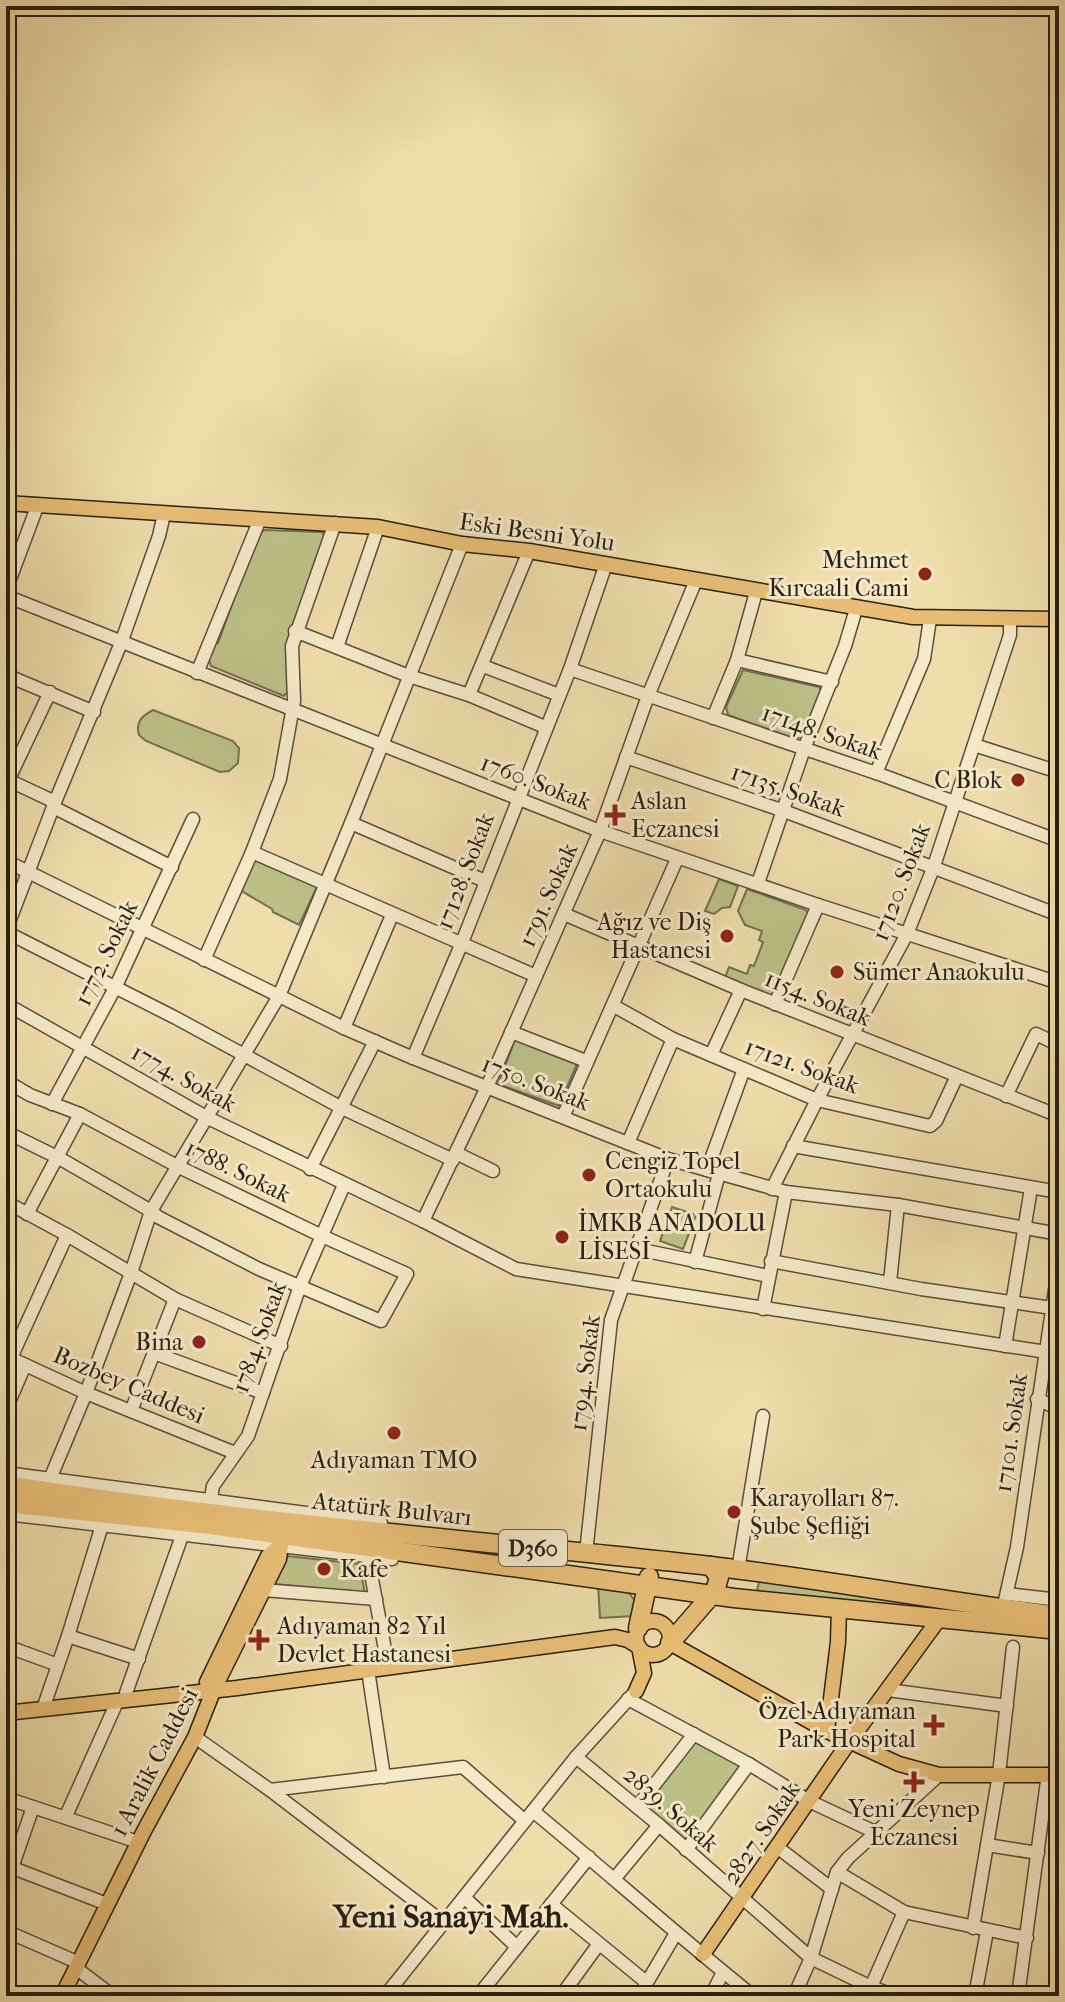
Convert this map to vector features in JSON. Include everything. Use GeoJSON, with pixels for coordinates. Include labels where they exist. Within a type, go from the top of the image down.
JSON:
{"type":"FeatureCollection","features":[{"type":"Feature","properties":{"kind":"highway","name":"Atatürk Bulvarı"},"geometry":{"type":"LineString","coordinates":[[6,1485],[108,1501],[210,1505],[363,1531],[711,1566],[1005,1601],[1059,1616]]}},
{"type":"Feature","properties":{"kind":"highway","name":"Atatürk Bulvarı"},"geometry":{"type":"LineString","coordinates":[[6,1503],[103,1521],[210,1525],[367,1552],[710,1595],[1059,1630]]}},
{"type":"Feature","properties":{"kind":"highway"},"geometry":{"type":"LineString","coordinates":[[638,1638],[647,1587],[658,1561]]}},
{"type":"Feature","properties":{"kind":"highway"},"geometry":{"type":"LineString","coordinates":[[669,1646],[718,1585],[719,1577],[711,1566]]}},
{"type":"Feature","properties":{"kind":"main road","name":"Eski Besni Yolu"},"geometry":{"type":"LineString","coordinates":[[6,503],[378,527],[462,544],[529,551],[856,609],[930,619],[1059,619]]}},
{"type":"Feature","properties":{"kind":"main road","name":"1 Aralik Caddesi"},"geometry":{"type":"LineString","coordinates":[[62,1996],[138,1842],[195,1737],[214,1684],[279,1559],[281,1545]]}},
{"type":"Feature","properties":{"kind":"main road"},"geometry":{"type":"LineString","coordinates":[[214,1684],[268,1556],[281,1545]]}},
{"type":"Feature","properties":{"kind":"main road"},"geometry":{"type":"LineString","coordinates":[[827,1731],[839,1608]]}},
{"type":"Feature","properties":{"kind":"main road","name":"2827. Sokak"},"geometry":{"type":"LineString","coordinates":[[703,1954],[849,1742],[939,1619]]}},
{"type":"Feature","properties":{"kind":"main road"},"geometry":{"type":"LineString","coordinates":[[648,1621],[661,1622],[670,1631],[669,1646],[632,1695],[644,1673],[638,1638],[648,1621]]}},
{"type":"Feature","properties":{"kind":"main road"},"geometry":{"type":"LineString","coordinates":[[638,1638],[650,1655],[662,1653],[669,1646]]}},
{"type":"Feature","properties":{"kind":"main road"},"geometry":{"type":"LineString","coordinates":[[6,1713],[387,1663],[638,1638]]}},
{"type":"Feature","properties":{"kind":"main road"},"geometry":{"type":"LineString","coordinates":[[669,1646],[827,1731],[899,1764],[939,1775],[1053,1774]]}},
{"type":"Feature","properties":{"kind":"main road"},"geometry":{"type":"LineString","coordinates":[[214,1684],[368,1670],[387,1663]]}},
{"type":"Feature","properties":{"kind":"main road"},"geometry":{"type":"LineString","coordinates":[[6,1706],[122,1698]]}},
{"type":"Feature","properties":{"kind":"street"},"geometry":{"type":"LineString","coordinates":[[6,593],[37,507]]}},
{"type":"Feature","properties":{"kind":"street"},"geometry":{"type":"LineString","coordinates":[[164,514],[121,643],[54,804],[6,931],[342,1108],[493,1171]]}},
{"type":"Feature","properties":{"kind":"street"},"geometry":{"type":"LineString","coordinates":[[197,673],[260,519]]}},
{"type":"Feature","properties":{"kind":"street"},"geometry":{"type":"LineString","coordinates":[[204,960],[252,852],[280,779],[292,711],[292,646],[295,631],[335,523]]}},
{"type":"Feature","properties":{"kind":"street"},"geometry":{"type":"LineString","coordinates":[[337,647],[378,527]]}},
{"type":"Feature","properties":{"kind":"street"},"geometry":{"type":"LineString","coordinates":[[50,1479],[86,1393],[151,1211],[279,996],[462,544]]}},
{"type":"Feature","properties":{"kind":"street"},"geometry":{"type":"LineString","coordinates":[[469,695],[529,551]]}},
{"type":"Feature","properties":{"kind":"street","name":"17128. Sokak"},"geometry":{"type":"LineString","coordinates":[[413,1058],[570,669],[606,564]]}},
{"type":"Feature","properties":{"kind":"street","name":"1791. Sokak"},"geometry":{"type":"LineString","coordinates":[[423,1221],[487,1087],[600,831],[648,696],[696,580]]}},
{"type":"Feature","properties":{"kind":"street"},"geometry":{"type":"LineString","coordinates":[[713,718],[737,660],[756,592]]}},
{"type":"Feature","properties":{"kind":"street","name":"1760. Sokak"},"geometry":{"type":"LineString","coordinates":[[6,593],[121,643],[600,831],[1059,983]]}},
{"type":"Feature","properties":{"kind":"street"},"geometry":{"type":"LineString","coordinates":[[758,883],[856,609]]}},
{"type":"Feature","properties":{"kind":"street"},"geometry":{"type":"LineString","coordinates":[[876,773],[924,659],[930,619]]}},
{"type":"Feature","properties":{"kind":"street","name":"17120. Sokak"},"geometry":{"type":"LineString","coordinates":[[772,1189],[907,934],[934,866],[1010,635],[1010,619]]}},
{"type":"Feature","properties":{"kind":"street"},"geometry":{"type":"LineString","coordinates":[[295,631],[409,676],[469,695],[545,727]]}},
{"type":"Feature","properties":{"kind":"street"},"geometry":{"type":"LineString","coordinates":[[737,660],[832,682]]}},
{"type":"Feature","properties":{"kind":"street"},"geometry":{"type":"LineString","coordinates":[[483,666],[559,695]]}},
{"type":"Feature","properties":{"kind":"street","name":"17148. Sokak"},"geometry":{"type":"LineString","coordinates":[[570,669],[876,773],[1059,841]]}},
{"type":"Feature","properties":{"kind":"street"},"geometry":{"type":"LineString","coordinates":[[6,675],[94,712]]}},
{"type":"Feature","properties":{"kind":"street"},"geometry":{"type":"LineString","coordinates":[[50,692],[8,775],[54,804],[172,867]]}},
{"type":"Feature","properties":{"kind":"street"},"geometry":{"type":"LineString","coordinates":[[974,745],[1059,772]]}},
{"type":"Feature","properties":{"kind":"street","name":"17135. Sokak"},"geometry":{"type":"LineString","coordinates":[[626,757],[784,811],[1059,915]]}},
{"type":"Feature","properties":{"kind":"street","name":"1772. Sokak"},"geometry":{"type":"LineString","coordinates":[[52,1104],[115,988],[193,819]]}},
{"type":"Feature","properties":{"kind":"street"},"geometry":{"type":"LineString","coordinates":[[351,823],[485,881]]}},
{"type":"Feature","properties":{"kind":"street"},"geometry":{"type":"LineString","coordinates":[[252,852],[536,976]]}},
{"type":"Feature","properties":{"kind":"street"},"geometry":{"type":"LineString","coordinates":[[563,1117],[677,859]]}},
{"type":"Feature","properties":{"kind":"street","name":"1750. Sokak"},"geometry":{"type":"LineString","coordinates":[[6,861],[344,1028],[668,1159],[786,1192],[898,1205],[1059,1234]]}},
{"type":"Feature","properties":{"kind":"street"},"geometry":{"type":"LineString","coordinates":[[775,1004],[818,905]]}},
{"type":"Feature","properties":{"kind":"street","name":"1154. Sokak"},"geometry":{"type":"LineString","coordinates":[[564,914],[852,1036],[1059,1116]]}},
{"type":"Feature","properties":{"kind":"street"},"geometry":{"type":"LineString","coordinates":[[344,1028],[392,915]]}},
{"type":"Feature","properties":{"kind":"street"},"geometry":{"type":"LineString","coordinates":[[711,1055],[741,990]]}},
{"type":"Feature","properties":{"kind":"street","name":"1774. Sokak"},"geometry":{"type":"LineString","coordinates":[[6,1004],[208,1118],[516,1269],[622,1288],[1052,1352]]}},
{"type":"Feature","properties":{"kind":"street","name":"17121. Sokak"},"geometry":{"type":"LineString","coordinates":[[614,1006],[673,1039],[817,1100],[930,1126],[936,1121],[957,1076]]}},
{"type":"Feature","properties":{"kind":"street"},"geometry":{"type":"LineString","coordinates":[[511,1032],[586,1061]]}},
{"type":"Feature","properties":{"kind":"street"},"geometry":{"type":"LineString","coordinates":[[1006,1096],[1036,1034],[1058,1043]]}},
{"type":"Feature","properties":{"kind":"street"},"geometry":{"type":"LineString","coordinates":[[628,1143],[673,1039]]}},
{"type":"Feature","properties":{"kind":"street"},"geometry":{"type":"LineString","coordinates":[[310,1169],[375,1041]]}},
{"type":"Feature","properties":{"kind":"street"},"geometry":{"type":"LineString","coordinates":[[695,1262],[713,1172],[744,1069]]}},
{"type":"Feature","properties":{"kind":"street","name":"1788. Sokak"},"geometry":{"type":"LineString","coordinates":[[6,1081],[30,1095],[80,1114],[177,1166],[322,1236],[407,1274],[381,1321],[300,1286]]}},
{"type":"Feature","properties":{"kind":"street"},"geometry":{"type":"LineString","coordinates":[[27,1214],[80,1114]]}},
{"type":"Feature","properties":{"kind":"street"},"geometry":{"type":"LineString","coordinates":[[6,1132],[59,1158],[158,1217],[259,1269],[300,1286]]}},
{"type":"Feature","properties":{"kind":"street"},"geometry":{"type":"LineString","coordinates":[[793,1146],[1059,1192]]}},
{"type":"Feature","properties":{"kind":"street","name":"1794. Sokak"},"geometry":{"type":"LineString","coordinates":[[586,1553],[611,1320],[668,1159]]}},
{"type":"Feature","properties":{"kind":"street","name":"1784. Sokak"},"geometry":{"type":"LineString","coordinates":[[210,1505],[213,1486],[248,1436],[300,1286],[344,1185]]}},
{"type":"Feature","properties":{"kind":"street"},"geometry":{"type":"LineString","coordinates":[[1005,1346],[1031,1188]]}},
{"type":"Feature","properties":{"kind":"street"},"geometry":{"type":"LineString","coordinates":[[763,1309],[786,1192]]}},
{"type":"Feature","properties":{"kind":"street"},"geometry":{"type":"LineString","coordinates":[[6,1202],[175,1299],[281,1346]]}},
{"type":"Feature","properties":{"kind":"street"},"geometry":{"type":"LineString","coordinates":[[890,1282],[898,1205]]}},
{"type":"Feature","properties":{"kind":"street"},"geometry":{"type":"LineString","coordinates":[[8,1357],[67,1235]]}},
{"type":"Feature","properties":{"kind":"street"},"geometry":{"type":"LineString","coordinates":[[637,1249],[768,1276]]}},
{"type":"Feature","properties":{"kind":"street"},"geometry":{"type":"LineString","coordinates":[[771,1261],[921,1289],[1056,1308]]}},
{"type":"Feature","properties":{"kind":"street","name":"17101. Sokak"},"geometry":{"type":"LineString","coordinates":[[1005,1601],[1025,1497],[1037,1399],[1052,1352],[1059,1266]]}},
{"type":"Feature","properties":{"kind":"street"},"geometry":{"type":"LineString","coordinates":[[131,1411],[175,1299]]}},
{"type":"Feature","properties":{"kind":"street"},"geometry":{"type":"LineString","coordinates":[[154,1353],[263,1393]]}},
{"type":"Feature","properties":{"kind":"street","name":"Bozbey Caddesi"},"geometry":{"type":"LineString","coordinates":[[8,1357],[86,1393],[235,1453]]}},
{"type":"Feature","properties":{"kind":"street"},"geometry":{"type":"LineString","coordinates":[[6,1409],[25,1365]]}},
{"type":"Feature","properties":{"kind":"street"},"geometry":{"type":"LineString","coordinates":[[1037,1399],[1059,1409]]}},
{"type":"Feature","properties":{"kind":"street"},"geometry":{"type":"LineString","coordinates":[[738,1570],[763,1416]]}},
{"type":"Feature","properties":{"kind":"street"},"geometry":{"type":"LineString","coordinates":[[6,1473],[210,1505]]}},
{"type":"Feature","properties":{"kind":"street"},"geometry":{"type":"LineString","coordinates":[[6,1514],[103,1521],[281,1545],[367,1552],[387,1663]]}},
{"type":"Feature","properties":{"kind":"street"},"geometry":{"type":"LineString","coordinates":[[45,1703],[103,1521]]}},
{"type":"Feature","properties":{"kind":"street"},"geometry":{"type":"LineString","coordinates":[[66,1816],[139,1659],[183,1533]]}},
{"type":"Feature","properties":{"kind":"street"},"geometry":{"type":"LineString","coordinates":[[263,1590],[376,1599]]}},
{"type":"Feature","properties":{"kind":"street"},"geometry":{"type":"LineString","coordinates":[[1005,1601],[1059,1600]]}},
{"type":"Feature","properties":{"kind":"street"},"geometry":{"type":"LineString","coordinates":[[68,1636],[139,1659]]}},
{"type":"Feature","properties":{"kind":"street"},"geometry":{"type":"LineString","coordinates":[[6,1646],[58,1665]]}},
{"type":"Feature","properties":{"kind":"street"},"geometry":{"type":"LineString","coordinates":[[973,1928],[999,1774],[1013,1647]]}},
{"type":"Feature","properties":{"kind":"street"},"geometry":{"type":"LineString","coordinates":[[368,1670],[384,1777]]}},
{"type":"Feature","properties":{"kind":"street"},"geometry":{"type":"LineString","coordinates":[[888,1690],[1007,1706]]}},
{"type":"Feature","properties":{"kind":"street"},"geometry":{"type":"LineString","coordinates":[[385,1996],[576,1757],[632,1695],[809,1801],[877,1833]]}},
{"type":"Feature","properties":{"kind":"street"},"geometry":{"type":"LineString","coordinates":[[637,1807],[694,1734]]}},
{"type":"Feature","properties":{"kind":"street"},"geometry":{"type":"LineString","coordinates":[[195,1737],[270,1790],[444,1923]]}},
{"type":"Feature","properties":{"kind":"street","name":"2839. Sokak"},"geometry":{"type":"LineString","coordinates":[[576,1757],[811,1958],[869,1992],[896,1996]]}},
{"type":"Feature","properties":{"kind":"street"},"geometry":{"type":"LineString","coordinates":[[686,1850],[749,1764]]}},
{"type":"Feature","properties":{"kind":"street"},"geometry":{"type":"LineString","coordinates":[[270,1790],[463,1767],[589,1857],[753,1996]]}},
{"type":"Feature","properties":{"kind":"street"},"geometry":{"type":"LineString","coordinates":[[1018,1996],[1038,1853],[1053,1774]]}},
{"type":"Feature","properties":{"kind":"street"},"geometry":{"type":"LineString","coordinates":[[794,1996],[811,1958],[837,1872],[848,1858],[939,1775]]}},
{"type":"Feature","properties":{"kind":"street"},"geometry":{"type":"LineString","coordinates":[[6,1798],[138,1842]]}},
{"type":"Feature","properties":{"kind":"street"},"geometry":{"type":"LineString","coordinates":[[6,1885],[33,1807]]}},
{"type":"Feature","properties":{"kind":"street"},"geometry":{"type":"LineString","coordinates":[[615,1878],[659,1825]]}},
{"type":"Feature","properties":{"kind":"street"},"geometry":{"type":"LineString","coordinates":[[987,1845],[1038,1853]]}},
{"type":"Feature","properties":{"kind":"street"},"geometry":{"type":"LineString","coordinates":[[777,1847],[832,1889]]}},
{"type":"Feature","properties":{"kind":"street"},"geometry":{"type":"LineString","coordinates":[[478,1996],[589,1857]]}},
{"type":"Feature","properties":{"kind":"street"},"geometry":{"type":"LineString","coordinates":[[13,1868],[107,1904]]}},
{"type":"Feature","properties":{"kind":"street"},"geometry":{"type":"LineString","coordinates":[[837,1872],[904,1912],[1027,1938]]}},
{"type":"Feature","properties":{"kind":"street"},"geometry":{"type":"LineString","coordinates":[[465,1898],[517,1947]]}},
{"type":"Feature","properties":{"kind":"street"},"geometry":{"type":"LineString","coordinates":[[551,1904],[646,1982]]}},
{"type":"Feature","properties":{"kind":"street"},"geometry":{"type":"LineString","coordinates":[[869,1992],[904,1912]]}},
{"type":"Feature","properties":{"kind":"street"},"geometry":{"type":"LineString","coordinates":[[6,1931],[78,1966],[113,1996]]}},
{"type":"Feature","properties":{"kind":"street"},"geometry":{"type":"LineString","coordinates":[[975,1996],[987,1931]]}},
{"type":"Feature","properties":{"kind":"street"},"geometry":{"type":"LineString","coordinates":[[639,1996],[676,1933]]}},
{"type":"Feature","properties":{"kind":"street"},"geometry":{"type":"LineString","coordinates":[[561,1996],[598,1945]]}},
{"type":"Feature","properties":{"kind":"street"},"geometry":{"type":"LineString","coordinates":[[711,1996],[723,1972]]}},
{"type":"Feature","properties":{"kind":"green space"},"geometry":{"type":"Polygon","coordinates":[[[265,530],[321,532],[325,535],[286,645],[289,690],[284,696],[211,666],[208,657],[214,642],[218,643],[258,533],[265,530]]]}},
{"type":"Feature","properties":{"kind":"green space"},"geometry":{"type":"Polygon","coordinates":[[[743,670],[819,687],[821,690],[802,736],[795,739],[728,715],[726,707],[743,670]]]}},
{"type":"Feature","properties":{"kind":"green space"},"geometry":{"type":"Polygon","coordinates":[[[153,710],[233,741],[239,748],[238,763],[229,771],[220,772],[146,741],[139,735],[138,726],[143,717],[153,710]]]}},
{"type":"Feature","properties":{"kind":"green space"},"geometry":{"type":"Polygon","coordinates":[[[254,860],[317,887],[299,925],[240,890],[254,860]]]}},
{"type":"Feature","properties":{"kind":"green space"},"geometry":{"type":"Polygon","coordinates":[[[719,879],[738,886],[730,907],[714,914],[705,911],[719,879]]]}},
{"type":"Feature","properties":{"kind":"green space"},"geometry":{"type":"Polygon","coordinates":[[[747,889],[806,910],[809,915],[771,997],[725,978],[729,967],[747,974],[750,965],[754,966],[763,942],[759,940],[762,931],[745,925],[738,911],[747,889]]]}},
{"type":"Feature","properties":{"kind":"green space"},"geometry":{"type":"Polygon","coordinates":[[[515,1040],[577,1064],[559,1106],[498,1084],[515,1040]]]}},
{"type":"Feature","properties":{"kind":"green space"},"geometry":{"type":"Polygon","coordinates":[[[672,1207],[696,1215],[683,1249],[660,1241],[672,1207]]]}},
{"type":"Feature","properties":{"kind":"green space"},"geometry":{"type":"Polygon","coordinates":[[[287,1556],[359,1564],[365,1593],[274,1584],[287,1556]]]}},
{"type":"Feature","properties":{"kind":"green space"},"geometry":{"type":"Polygon","coordinates":[[[760,1578],[1059,1621],[756,1595],[760,1578]]]}},
{"type":"Feature","properties":{"kind":"green space"},"geometry":{"type":"Polygon","coordinates":[[[598,1584],[626,1589],[638,1605],[634,1616],[600,1618],[598,1584]]]}},
{"type":"Feature","properties":{"kind":"green space"},"geometry":{"type":"Polygon","coordinates":[[[695,1737],[737,1763],[739,1768],[689,1838],[682,1839],[643,1805],[695,1737]]]}},
{"type":"Feature","properties":{"kind":"place","name":"Mehmet Kırcaali Cami"},"geometry":{"type":"Point","coordinates":[925,574]}},
{"type":"Feature","properties":{"kind":"place","name":"C Blok"},"geometry":{"type":"Point","coordinates":[1018,780]}},
{"type":"Feature","properties":{"kind":"place","name":"Aslan Eczanesi"},"geometry":{"type":"Point","coordinates":[615,815]}},
{"type":"Feature","properties":{"kind":"place","name":"Ağız ve Diş Hastanesi"},"geometry":{"type":"Point","coordinates":[727,936]}},
{"type":"Feature","properties":{"kind":"place","name":"Sümer Anaokulu"},"geometry":{"type":"Point","coordinates":[837,972]}},
{"type":"Feature","properties":{"kind":"place","name":"Cengiz Topel Ortaokulu"},"geometry":{"type":"Point","coordinates":[589,1175]}},
{"type":"Feature","properties":{"kind":"place","name":"İMKB ANADOLU LİSESİ"},"geometry":{"type":"Point","coordinates":[562,1237]}},
{"type":"Feature","properties":{"kind":"place","name":"Bina"},"geometry":{"type":"Point","coordinates":[199,1342]}},
{"type":"Feature","properties":{"kind":"place","name":"Adıyaman TMO"},"geometry":{"type":"Point","coordinates":[394,1433]}},
{"type":"Feature","properties":{"kind":"place","name":"Karayolları 87. Şube Şefliği"},"geometry":{"type":"Point","coordinates":[734,1512]}},
{"type":"Feature","properties":{"kind":"place","name":"Kafe"},"geometry":{"type":"Point","coordinates":[324,1569]}},
{"type":"Feature","properties":{"kind":"place","name":"Adıyaman 82 Yıl Devlet Hastanesi"},"geometry":{"type":"Point","coordinates":[259,1640]}},
{"type":"Feature","properties":{"kind":"place","name":"Özel Adıyaman Park Hospital"},"geometry":{"type":"Point","coordinates":[934,1725]}},
{"type":"Feature","properties":{"kind":"place","name":"Yeni Zeynep Eczanesi"},"geometry":{"type":"Point","coordinates":[914,1782]}},
{"type":"Feature","properties":{"kind":"district","name":"Yeni Sanayi Mah."},"geometry":{"type":"Point","coordinates":[451,1916]}}]}
